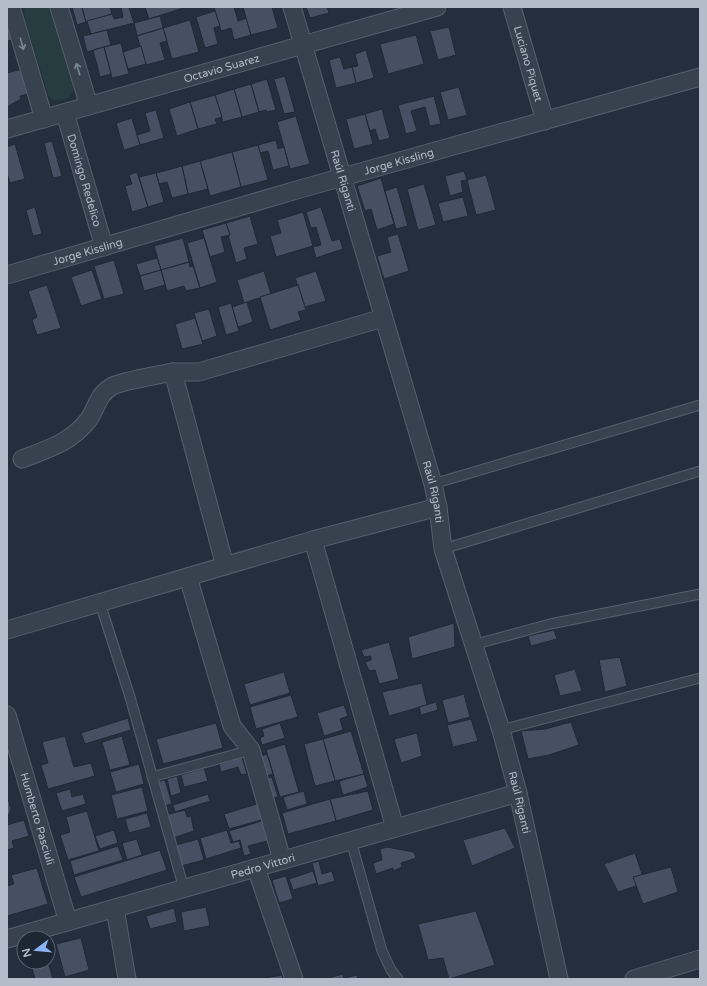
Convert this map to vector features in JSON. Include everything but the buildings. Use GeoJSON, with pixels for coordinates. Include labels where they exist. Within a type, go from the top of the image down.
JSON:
{"type":"FeatureCollection","features":[{"type":"Feature","properties":{"kind":"street"},"geometry":{"type":"LineString","coordinates":[[11,7],[44,119]]}},
{"type":"Feature","properties":{"kind":"street"},"geometry":{"type":"LineString","coordinates":[[59,7],[89,106]]}},
{"type":"Feature","properties":{"kind":"street","name":"Raúl Riganti"},"geometry":{"type":"LineString","coordinates":[[292,7],[382,318],[433,484],[438,507],[443,549],[501,730],[518,793],[559,979]]}},
{"type":"Feature","properties":{"kind":"street","name":"Octavio Suarez"},"geometry":{"type":"LineString","coordinates":[[7,129],[437,7]]}},
{"type":"Feature","properties":{"kind":"street","name":"Luciano Piquet"},"geometry":{"type":"LineString","coordinates":[[512,7],[544,121]]}},
{"type":"Feature","properties":{"kind":"street","name":"Jorge Kissling"},"geometry":{"type":"LineString","coordinates":[[7,275],[300,189],[342,179],[700,77]]}},
{"type":"Feature","properties":{"kind":"street","name":"Domingo Redelico"},"geometry":{"type":"LineString","coordinates":[[65,113],[104,247]]}},
{"type":"Feature","properties":{"kind":"street"},"geometry":{"type":"LineString","coordinates":[[22,459],[62,444],[77,433],[90,418],[100,395],[112,386],[173,372],[199,372],[382,318]]}},
{"type":"Feature","properties":{"kind":"street"},"geometry":{"type":"LineString","coordinates":[[173,372],[226,566]]}},
{"type":"Feature","properties":{"kind":"street"},"geometry":{"type":"LineString","coordinates":[[7,630],[313,540],[438,507]]}},
{"type":"Feature","properties":{"kind":"street"},"geometry":{"type":"LineString","coordinates":[[313,540],[396,828]]}},
{"type":"Feature","properties":{"kind":"street"},"geometry":{"type":"LineString","coordinates":[[188,577],[232,726],[251,750],[282,860]]}},
{"type":"Feature","properties":{"kind":"street","name":"Humberto Pasciuli"},"geometry":{"type":"LineString","coordinates":[[7,715],[68,922]]}},
{"type":"Feature","properties":{"kind":"street","name":"Pedro Vittori"},"geometry":{"type":"LineString","coordinates":[[7,939],[518,793]]}},
{"type":"Feature","properties":{"kind":"street"},"geometry":{"type":"LineString","coordinates":[[256,868],[294,979]]}},
{"type":"Feature","properties":{"kind":"street"},"geometry":{"type":"LineString","coordinates":[[115,908],[127,979]]}},
{"type":"Feature","properties":{"kind":"street"},"geometry":{"type":"LineString","coordinates":[[634,979],[700,959]]}},
{"type":"Feature","properties":{"kind":"lane"},"geometry":{"type":"LineString","coordinates":[[433,484],[700,405]]}},
{"type":"Feature","properties":{"kind":"lane"},"geometry":{"type":"LineString","coordinates":[[443,549],[700,471]]}},
{"type":"Feature","properties":{"kind":"lane"},"geometry":{"type":"LineString","coordinates":[[473,645],[550,624],[700,594]]}},
{"type":"Feature","properties":{"kind":"lane"},"geometry":{"type":"LineString","coordinates":[[100,603],[130,697],[184,889]]}},
{"type":"Feature","properties":{"kind":"lane"},"geometry":{"type":"LineString","coordinates":[[501,730],[700,678]]}},
{"type":"Feature","properties":{"kind":"lane"},"geometry":{"type":"LineString","coordinates":[[152,777],[251,750]]}},
{"type":"Feature","properties":{"kind":"lane"},"geometry":{"type":"LineString","coordinates":[[351,841],[382,951],[391,970],[398,979]]}},
{"type":"Feature","properties":{"kind":"green space"},"geometry":{"type":"Polygon","coordinates":[[[24,7],[50,7],[75,87],[72,94],[68,98],[54,101],[48,95],[25,20],[24,7]]]}}]}
